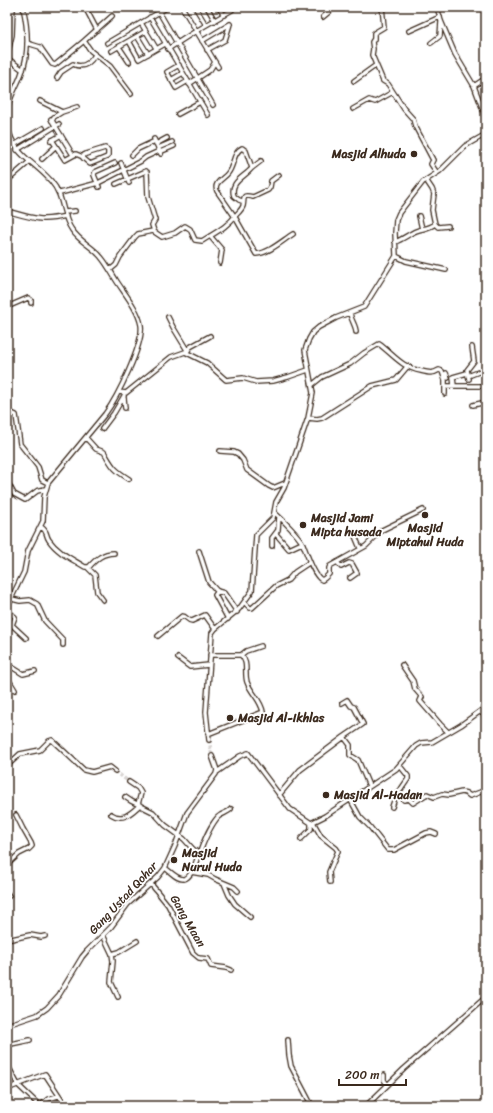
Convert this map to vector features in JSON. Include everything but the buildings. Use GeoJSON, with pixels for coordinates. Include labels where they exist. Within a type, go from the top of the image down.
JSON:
{"type":"FeatureCollection","features":[{"type":"Feature","properties":{"kind":"street"},"geometry":{"type":"LineString","coordinates":[[13,7],[12,34],[7,57],[23,70]]}},
{"type":"Feature","properties":{"kind":"street"},"geometry":{"type":"LineString","coordinates":[[7,109],[26,59],[27,43],[23,7]]}},
{"type":"Feature","properties":{"kind":"street"},"geometry":{"type":"LineString","coordinates":[[107,43],[168,7]]}},
{"type":"Feature","properties":{"kind":"street"},"geometry":{"type":"LineString","coordinates":[[182,7],[218,67]]}},
{"type":"Feature","properties":{"kind":"street"},"geometry":{"type":"LineString","coordinates":[[195,7],[206,25]]}},
{"type":"Feature","properties":{"kind":"street"},"geometry":{"type":"LineString","coordinates":[[207,7],[215,21]]}},
{"type":"Feature","properties":{"kind":"street"},"geometry":{"type":"LineString","coordinates":[[218,7],[224,15]]}},
{"type":"Feature","properties":{"kind":"street"},"geometry":{"type":"LineString","coordinates":[[168,49],[232,10],[230,7]]}},
{"type":"Feature","properties":{"kind":"street"},"geometry":{"type":"LineString","coordinates":[[322,16],[335,7]]}},
{"type":"Feature","properties":{"kind":"street"},"geometry":{"type":"LineString","coordinates":[[382,7],[384,27],[374,33],[374,39],[372,42],[373,49],[371,54],[383,81],[388,84],[404,109],[413,119],[415,126],[433,160],[431,164],[437,173]]}},
{"type":"Feature","properties":{"kind":"street"},"geometry":{"type":"LineString","coordinates":[[437,7],[440,19],[455,54],[474,86],[486,118]]}},
{"type":"Feature","properties":{"kind":"street"},"geometry":{"type":"LineString","coordinates":[[86,9],[97,30]]}},
{"type":"Feature","properties":{"kind":"street"},"geometry":{"type":"LineString","coordinates":[[159,12],[213,105]]}},
{"type":"Feature","properties":{"kind":"street"},"geometry":{"type":"LineString","coordinates":[[53,65],[84,42],[112,16]]}},
{"type":"Feature","properties":{"kind":"street"},"geometry":{"type":"LineString","coordinates":[[150,17],[208,115]]}},
{"type":"Feature","properties":{"kind":"street"},"geometry":{"type":"LineString","coordinates":[[409,31],[440,19]]}},
{"type":"Feature","properties":{"kind":"street"},"geometry":{"type":"LineString","coordinates":[[431,43],[440,36],[440,19]]}},
{"type":"Feature","properties":{"kind":"street"},"geometry":{"type":"LineString","coordinates":[[141,23],[156,48]]}},
{"type":"Feature","properties":{"kind":"street"},"geometry":{"type":"LineString","coordinates":[[202,41],[230,24],[224,40],[207,50]]}},
{"type":"Feature","properties":{"kind":"street"},"geometry":{"type":"LineString","coordinates":[[111,51],[146,31]]}},
{"type":"Feature","properties":{"kind":"street"},"geometry":{"type":"LineString","coordinates":[[118,36],[129,62]]}},
{"type":"Feature","properties":{"kind":"street"},"geometry":{"type":"LineString","coordinates":[[137,36],[148,54]]}},
{"type":"Feature","properties":{"kind":"street"},"geometry":{"type":"LineString","coordinates":[[128,41],[139,59],[165,44]]}},
{"type":"Feature","properties":{"kind":"street"},"geometry":{"type":"LineString","coordinates":[[84,42],[95,55],[110,66],[131,94]]}},
{"type":"Feature","properties":{"kind":"street"},"geometry":{"type":"LineString","coordinates":[[27,43],[40,47],[53,65],[61,72]]}},
{"type":"Feature","properties":{"kind":"street"},"geometry":{"type":"LineString","coordinates":[[57,78],[61,72],[74,64],[80,66],[85,65],[95,55]]}},
{"type":"Feature","properties":{"kind":"street"},"geometry":{"type":"LineString","coordinates":[[179,65],[167,72],[176,88],[198,78],[210,70],[215,62]]}},
{"type":"Feature","properties":{"kind":"street"},"geometry":{"type":"LineString","coordinates":[[354,81],[376,66]]}},
{"type":"Feature","properties":{"kind":"street"},"geometry":{"type":"LineString","coordinates":[[171,80],[183,73]]}},
{"type":"Feature","properties":{"kind":"street"},"geometry":{"type":"LineString","coordinates":[[474,86],[486,78]]}},
{"type":"Feature","properties":{"kind":"street"},"geometry":{"type":"LineString","coordinates":[[353,109],[369,100],[375,102],[393,92]]}},
{"type":"Feature","properties":{"kind":"street"},"geometry":{"type":"LineString","coordinates":[[40,101],[62,112]]}},
{"type":"Feature","properties":{"kind":"street"},"geometry":{"type":"LineString","coordinates":[[178,114],[200,102]]}},
{"type":"Feature","properties":{"kind":"street"},"geometry":{"type":"LineString","coordinates":[[73,156],[57,125],[51,120],[62,112],[77,107]]}},
{"type":"Feature","properties":{"kind":"street"},"geometry":{"type":"LineString","coordinates":[[7,125],[17,150],[48,177],[60,193],[68,225],[74,233],[100,255],[138,318],[141,331],[136,350],[119,392],[109,410],[48,483],[44,499],[44,518],[41,527],[28,551],[25,568],[7,609],[15,617],[12,625],[26,638]]}},
{"type":"Feature","properties":{"kind":"street"},"geometry":{"type":"LineString","coordinates":[[14,144],[43,129],[57,125]]}},
{"type":"Feature","properties":{"kind":"street"},"geometry":{"type":"LineString","coordinates":[[17,150],[43,129]]}},
{"type":"Feature","properties":{"kind":"street"},"geometry":{"type":"LineString","coordinates":[[209,740],[206,712],[211,638],[215,629],[245,603],[254,586],[256,535],[272,521],[275,513],[276,502],[284,488],[308,418],[313,393],[305,348],[313,332],[319,327],[336,318],[362,309],[366,305],[396,256],[395,242],[398,216],[426,180],[437,173],[465,146],[486,134]]}},
{"type":"Feature","properties":{"kind":"street"},"geometry":{"type":"LineString","coordinates":[[61,135],[51,141],[65,160],[77,154],[83,157],[96,171],[94,175],[98,184]]}},
{"type":"Feature","properties":{"kind":"street"},"geometry":{"type":"LineString","coordinates":[[138,162],[133,154],[138,149],[155,141],[167,138]]}},
{"type":"Feature","properties":{"kind":"street"},"geometry":{"type":"LineString","coordinates":[[155,141],[160,151]]}},
{"type":"Feature","properties":{"kind":"street"},"geometry":{"type":"LineString","coordinates":[[60,193],[98,184],[173,144]]}},
{"type":"Feature","properties":{"kind":"street"},"geometry":{"type":"LineString","coordinates":[[42,159],[56,146]]}},
{"type":"Feature","properties":{"kind":"street"},"geometry":{"type":"LineString","coordinates":[[83,157],[86,154],[105,148],[107,149],[107,157],[91,164]]}},
{"type":"Feature","properties":{"kind":"street"},"geometry":{"type":"LineString","coordinates":[[252,168],[245,150],[241,148],[235,157],[230,171],[216,186],[217,191],[235,217],[256,254],[260,254],[278,245],[293,234]]}},
{"type":"Feature","properties":{"kind":"street"},"geometry":{"type":"LineString","coordinates":[[242,201],[234,196],[233,188],[236,182],[261,161]]}},
{"type":"Feature","properties":{"kind":"street"},"geometry":{"type":"LineString","coordinates":[[8,181],[29,162]]}},
{"type":"Feature","properties":{"kind":"street"},"geometry":{"type":"LineString","coordinates":[[96,171],[115,163]]}},
{"type":"Feature","properties":{"kind":"street"},"geometry":{"type":"LineString","coordinates":[[121,163],[130,183]]}},
{"type":"Feature","properties":{"kind":"street"},"geometry":{"type":"LineString","coordinates":[[116,184],[127,178],[147,172],[148,197],[155,221],[152,225],[154,231],[162,237],[175,233],[185,226],[189,228],[197,241],[202,241],[228,225],[242,207],[242,201],[246,196],[253,198],[268,190],[271,181],[278,175]]}},
{"type":"Feature","properties":{"kind":"street"},"geometry":{"type":"LineString","coordinates":[[426,180],[432,188],[434,194],[432,210],[435,224],[438,227],[448,226]]}},
{"type":"Feature","properties":{"kind":"street"},"geometry":{"type":"LineString","coordinates":[[7,211],[37,219],[50,219],[75,211]]}},
{"type":"Feature","properties":{"kind":"street"},"geometry":{"type":"LineString","coordinates":[[419,216],[422,229]]}},
{"type":"Feature","properties":{"kind":"street"},"geometry":{"type":"LineString","coordinates":[[395,242],[402,240],[412,233],[422,229],[430,228],[435,224]]}},
{"type":"Feature","properties":{"kind":"street"},"geometry":{"type":"LineString","coordinates":[[110,270],[116,265],[120,257],[138,234],[154,231]]}},
{"type":"Feature","properties":{"kind":"street"},"geometry":{"type":"LineString","coordinates":[[210,236],[222,250],[220,263]]}},
{"type":"Feature","properties":{"kind":"street"},"geometry":{"type":"LineString","coordinates":[[396,256],[406,261],[446,270]]}},
{"type":"Feature","properties":{"kind":"street"},"geometry":{"type":"LineString","coordinates":[[7,307],[28,298],[31,300],[31,303]]}},
{"type":"Feature","properties":{"kind":"street"},"geometry":{"type":"LineString","coordinates":[[350,313],[356,332]]}},
{"type":"Feature","properties":{"kind":"street"},"geometry":{"type":"LineString","coordinates":[[168,317],[187,351],[206,362],[227,380],[242,378],[256,382],[273,381],[308,370]]}},
{"type":"Feature","properties":{"kind":"street"},"geometry":{"type":"LineString","coordinates":[[102,429],[116,411],[125,395],[171,357],[187,351],[192,346],[201,343],[210,336]]}},
{"type":"Feature","properties":{"kind":"street"},"geometry":{"type":"LineString","coordinates":[[312,385],[322,377],[350,364],[378,344],[407,367],[416,371],[433,374],[440,370],[445,373],[448,378]]}},
{"type":"Feature","properties":{"kind":"street"},"geometry":{"type":"LineString","coordinates":[[468,376],[470,366],[474,362],[472,347]]}},
{"type":"Feature","properties":{"kind":"street"},"geometry":{"type":"LineString","coordinates":[[308,418],[322,418],[372,386],[396,380],[407,367]]}},
{"type":"Feature","properties":{"kind":"street"},"geometry":{"type":"LineString","coordinates":[[454,386],[453,377],[468,376],[486,369]]}},
{"type":"Feature","properties":{"kind":"street"},"geometry":{"type":"LineString","coordinates":[[445,373],[446,394]]}},
{"type":"Feature","properties":{"kind":"street"},"geometry":{"type":"LineString","coordinates":[[445,386],[486,386]]}},
{"type":"Feature","properties":{"kind":"street"},"geometry":{"type":"LineString","coordinates":[[119,392],[125,395]]}},
{"type":"Feature","properties":{"kind":"street"},"geometry":{"type":"LineString","coordinates":[[125,395],[125,408]]}},
{"type":"Feature","properties":{"kind":"street"},"geometry":{"type":"LineString","coordinates":[[473,404],[486,402]]}},
{"type":"Feature","properties":{"kind":"street"},"geometry":{"type":"LineString","coordinates":[[7,411],[16,415],[19,442],[38,467],[42,480],[48,483]]}},
{"type":"Feature","properties":{"kind":"street"},"geometry":{"type":"LineString","coordinates":[[86,438],[96,449],[104,453],[115,470],[129,479]]}},
{"type":"Feature","properties":{"kind":"street"},"geometry":{"type":"LineString","coordinates":[[220,451],[234,452],[238,454],[243,460],[247,470],[271,487],[285,483]]}},
{"type":"Feature","properties":{"kind":"street"},"geometry":{"type":"LineString","coordinates":[[7,482],[14,494],[24,500],[37,491],[46,489]]}},
{"type":"Feature","properties":{"kind":"street"},"geometry":{"type":"LineString","coordinates":[[275,513],[302,543],[318,577],[323,580],[329,574],[329,567],[368,544],[382,530],[423,510]]}},
{"type":"Feature","properties":{"kind":"street"},"geometry":{"type":"LineString","coordinates":[[272,546],[272,538],[276,534],[279,517]]}},
{"type":"Feature","properties":{"kind":"street"},"geometry":{"type":"LineString","coordinates":[[41,527],[46,530],[49,540],[58,550],[87,567],[95,576],[97,592],[104,600]]}},
{"type":"Feature","properties":{"kind":"street"},"geometry":{"type":"LineString","coordinates":[[276,534],[290,549],[302,543]]}},
{"type":"Feature","properties":{"kind":"street"},"geometry":{"type":"LineString","coordinates":[[355,536],[360,548]]}},
{"type":"Feature","properties":{"kind":"street"},"geometry":{"type":"LineString","coordinates":[[199,551],[207,579],[218,591],[224,593],[236,612]]}},
{"type":"Feature","properties":{"kind":"street"},"geometry":{"type":"LineString","coordinates":[[87,567],[104,554],[114,553]]}},
{"type":"Feature","properties":{"kind":"street"},"geometry":{"type":"LineString","coordinates":[[245,603],[252,608],[276,586],[288,580],[295,572],[310,562]]}},
{"type":"Feature","properties":{"kind":"street"},"geometry":{"type":"LineString","coordinates":[[337,562],[342,567],[349,563],[352,564],[357,573],[350,578]]}},
{"type":"Feature","properties":{"kind":"street"},"geometry":{"type":"LineString","coordinates":[[218,591],[215,595],[228,619]]}},
{"type":"Feature","properties":{"kind":"street"},"geometry":{"type":"LineString","coordinates":[[12,599],[20,601],[30,600],[37,604],[45,621],[63,640],[63,645]]}},
{"type":"Feature","properties":{"kind":"street"},"geometry":{"type":"LineString","coordinates":[[158,636],[182,616],[192,621],[205,615],[215,629]]}},
{"type":"Feature","properties":{"kind":"street"},"geometry":{"type":"LineString","coordinates":[[210,655],[241,655],[246,651],[261,646]]}},
{"type":"Feature","properties":{"kind":"street"},"geometry":{"type":"LineString","coordinates":[[208,734],[263,712],[260,702],[250,690],[246,681],[246,664],[241,655]]}},
{"type":"Feature","properties":{"kind":"street"},"geometry":{"type":"LineString","coordinates":[[178,658],[192,667],[209,665]]}},
{"type":"Feature","properties":{"kind":"street"},"geometry":{"type":"LineString","coordinates":[[7,664],[23,674],[35,671]]}},
{"type":"Feature","properties":{"kind":"street"},"geometry":{"type":"LineString","coordinates":[[402,665],[422,697],[420,701],[448,732]]}},
{"type":"Feature","properties":{"kind":"street"},"geometry":{"type":"LineString","coordinates":[[7,677],[15,690]]}},
{"type":"Feature","properties":{"kind":"street"},"geometry":{"type":"LineString","coordinates":[[279,795],[300,770],[363,724],[354,707],[351,706],[347,700],[342,702]]}},
{"type":"Feature","properties":{"kind":"street"},"geometry":{"type":"LineString","coordinates":[[312,822],[325,816],[400,766],[416,746],[421,743],[432,742],[461,725],[486,707]]}},
{"type":"Feature","properties":{"kind":"street"},"geometry":{"type":"LineString","coordinates":[[479,712],[486,715]]}},
{"type":"Feature","properties":{"kind":"street"},"geometry":{"type":"LineString","coordinates":[[344,737],[350,745],[350,755],[358,760],[369,786]]}},
{"type":"Feature","properties":{"kind":"street"},"geometry":{"type":"LineString","coordinates":[[7,766],[20,754],[40,750],[52,740],[84,770],[92,772],[110,767],[115,771]]}},
{"type":"Feature","properties":{"kind":"street"},"geometry":{"type":"LineString","coordinates":[[212,756],[217,772],[240,756],[248,753],[290,810],[312,822],[321,836],[336,848],[338,852],[329,872],[330,882]]}},
{"type":"Feature","properties":{"kind":"street"},"geometry":{"type":"LineString","coordinates":[[392,807],[398,793],[408,778],[400,766]]}},
{"type":"Feature","properties":{"kind":"street","name":"Gang Ustad Qohar"},"geometry":{"type":"LineString","coordinates":[[7,1025],[37,1015],[48,1008],[59,995],[82,957],[114,924],[128,904],[151,884],[165,868],[187,813],[212,781],[217,772]]}},
{"type":"Feature","properties":{"kind":"street"},"geometry":{"type":"LineString","coordinates":[[111,814],[116,817],[124,818],[139,805],[141,793],[138,788],[129,782]]}},
{"type":"Feature","properties":{"kind":"street"},"geometry":{"type":"LineString","coordinates":[[398,793],[404,800],[409,799],[413,803],[427,794],[435,797],[442,794],[449,795],[462,792],[470,796],[486,790]]}},
{"type":"Feature","properties":{"kind":"street"},"geometry":{"type":"LineString","coordinates":[[125,796],[131,801],[155,814],[165,825],[184,839],[199,854]]}},
{"type":"Feature","properties":{"kind":"street"},"geometry":{"type":"LineString","coordinates":[[350,799],[360,817],[388,850],[394,850],[426,833],[431,832],[436,834]]}},
{"type":"Feature","properties":{"kind":"street"},"geometry":{"type":"LineString","coordinates":[[165,868],[178,878],[186,878],[191,872],[207,836],[216,821],[221,815],[231,809]]}},
{"type":"Feature","properties":{"kind":"street"},"geometry":{"type":"LineString","coordinates":[[7,865],[19,854],[30,849],[32,846],[16,815]]}},
{"type":"Feature","properties":{"kind":"street"},"geometry":{"type":"LineString","coordinates":[[300,839],[311,829],[312,822]]}},
{"type":"Feature","properties":{"kind":"street"},"geometry":{"type":"LineString","coordinates":[[191,872],[208,875],[234,887],[238,891]]}},
{"type":"Feature","properties":{"kind":"street"},"geometry":{"type":"LineString","coordinates":[[224,883],[231,898],[250,917]]}},
{"type":"Feature","properties":{"kind":"street","name":"Gang Maan"},"geometry":{"type":"LineString","coordinates":[[151,884],[168,905],[193,953],[199,958],[208,959],[211,966],[231,970]]}},
{"type":"Feature","properties":{"kind":"street"},"geometry":{"type":"LineString","coordinates":[[7,940],[30,935],[41,937],[45,936]]}},
{"type":"Feature","properties":{"kind":"street"},"geometry":{"type":"LineString","coordinates":[[103,935],[112,954],[113,962],[111,982],[118,997]]}},
{"type":"Feature","properties":{"kind":"street"},"geometry":{"type":"LineString","coordinates":[[112,954],[119,952],[137,941]]}},
{"type":"Feature","properties":{"kind":"street"},"geometry":{"type":"LineString","coordinates":[[366,1106],[387,1084],[486,996]]}},
{"type":"Feature","properties":{"kind":"street"},"geometry":{"type":"LineString","coordinates":[[7,1042],[8,1044],[11,1044],[30,1040]]}},
{"type":"Feature","properties":{"kind":"street"},"geometry":{"type":"LineString","coordinates":[[288,1040],[291,1066],[312,1106]]}},
{"type":"Feature","properties":{"kind":"street"},"geometry":{"type":"LineString","coordinates":[[7,1064],[18,1085],[40,1106],[48,1099],[58,1096]]}},
{"type":"Feature","properties":{"kind":"street"},"geometry":{"type":"LineString","coordinates":[[7,1089],[45,1074],[58,1096],[66,1106]]}},
{"type":"Feature","properties":{"kind":"street"},"geometry":{"type":"LineString","coordinates":[[384,1075],[384,1080],[387,1084]]}},
{"type":"Feature","properties":{"kind":"tunnel"},"geometry":{"type":"LineString","coordinates":[[209,740],[212,756]]}},
{"type":"Feature","properties":{"kind":"tunnel"},"geometry":{"type":"LineString","coordinates":[[115,771],[129,782]]}},
{"type":"Feature","properties":{"kind":"place","name":"Masjid Alhuda"},"geometry":{"type":"Point","coordinates":[414,154]}},
{"type":"Feature","properties":{"kind":"place","name":"Masjid Miptahul Huda"},"geometry":{"type":"Point","coordinates":[425,515]}},
{"type":"Feature","properties":{"kind":"place","name":"Masjid Jami Mipta husada"},"geometry":{"type":"Point","coordinates":[303,525]}},
{"type":"Feature","properties":{"kind":"place","name":"Masjid Al-Ikhlas"},"geometry":{"type":"Point","coordinates":[230,718]}},
{"type":"Feature","properties":{"kind":"place","name":"Masjid Al-Hadan"},"geometry":{"type":"Point","coordinates":[326,795]}},
{"type":"Feature","properties":{"kind":"place","name":"Masjid Nurul Huda"},"geometry":{"type":"Point","coordinates":[174,860]}}]}
